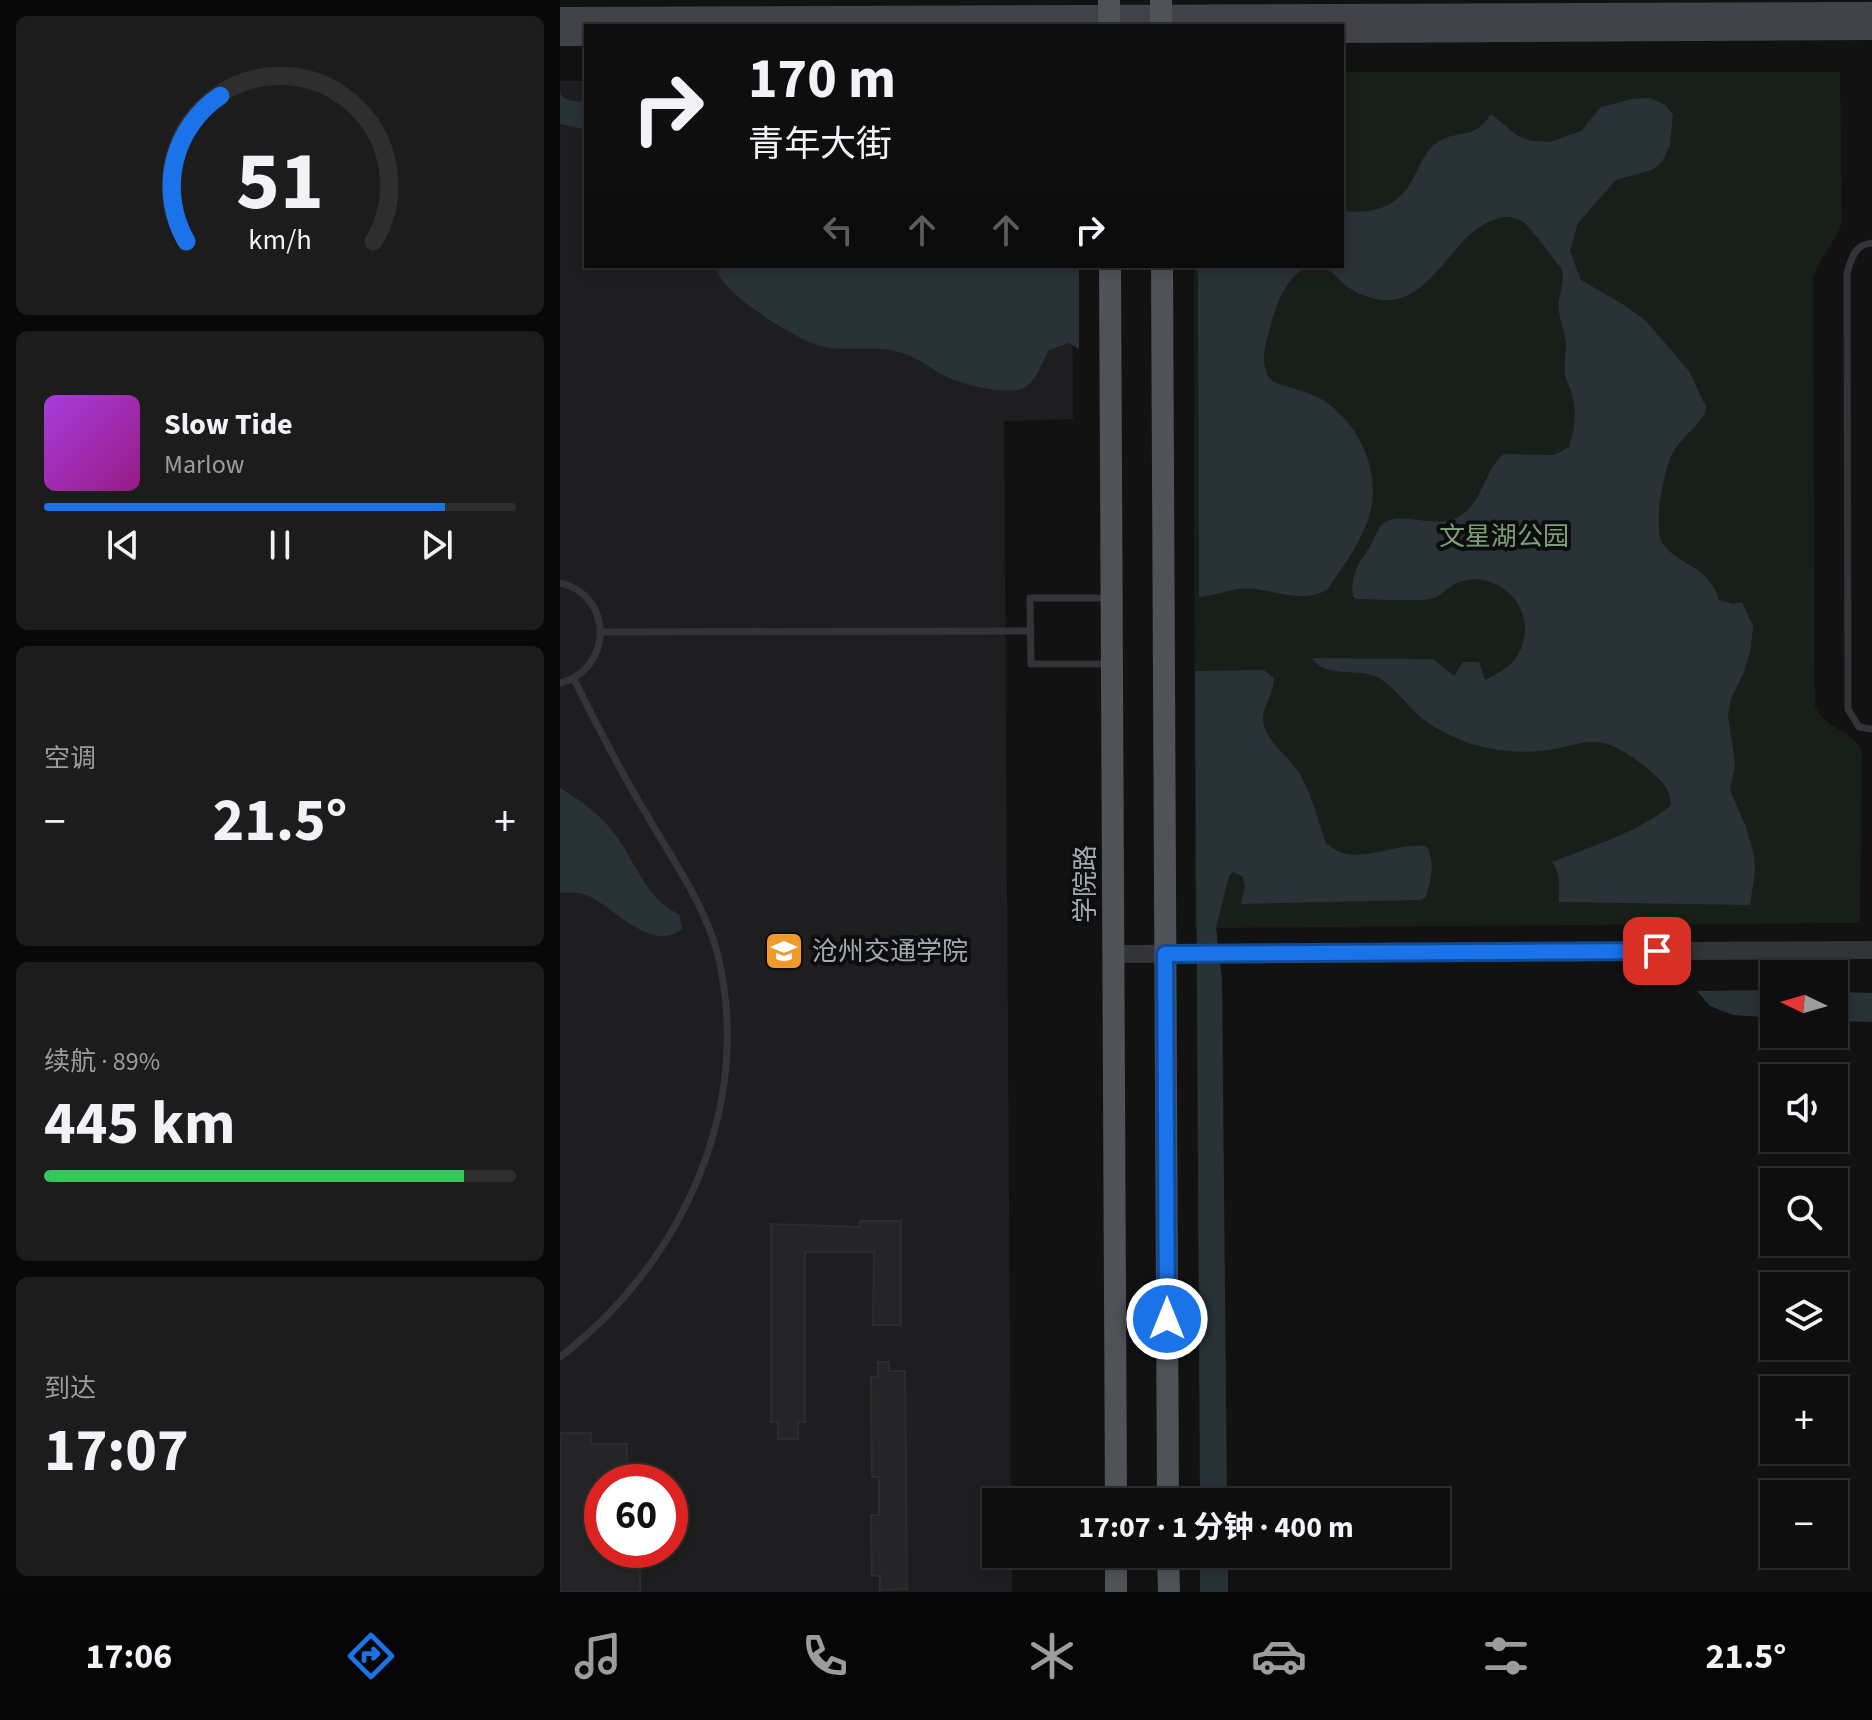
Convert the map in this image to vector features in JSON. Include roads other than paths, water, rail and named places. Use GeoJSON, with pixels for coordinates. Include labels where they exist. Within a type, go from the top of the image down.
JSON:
{"type":"FeatureCollection","features":[{"type":"Feature","properties":{"kind":"main road"},"geometry":{"type":"LineString","coordinates":[[560,17],[1872,12]]}},
{"type":"Feature","properties":{"kind":"main road"},"geometry":{"type":"LineString","coordinates":[[1344,33],[1677,14],[1872,30]]}},
{"type":"Feature","properties":{"kind":"main road"},"geometry":{"type":"LineString","coordinates":[[560,36],[584,36]]}},
{"type":"Feature","properties":{"kind":"main road","name":"学院路"},"geometry":{"type":"LineString","coordinates":[[1110,268],[1116,1488]]}},
{"type":"Feature","properties":{"kind":"main road"},"geometry":{"type":"LineString","coordinates":[[1162,268],[1168,1488]]}},
{"type":"Feature","properties":{"kind":"main road"},"geometry":{"type":"LineString","coordinates":[[1116,1568],[1116,1592]]}},
{"type":"Feature","properties":{"kind":"main road"},"geometry":{"type":"LineString","coordinates":[[1168,1568],[1169,1592]]}},
{"type":"Feature","properties":{"kind":"street"},"geometry":{"type":"LineString","coordinates":[[1113,954],[1872,950]]}},
{"type":"Feature","properties":{"kind":"lane"},"geometry":{"type":"LineString","coordinates":[[1872,243],[1854,252],[1847,273],[1848,709],[1859,727],[1872,729]]}},
{"type":"Feature","properties":{"kind":"lane"},"geometry":{"type":"LineString","coordinates":[[560,583],[576,588],[591,601],[600,619],[602,632],[595,658],[574,679],[560,683]]}},
{"type":"Feature","properties":{"kind":"lane"},"geometry":{"type":"LineString","coordinates":[[1112,598],[1030,598],[1031,664],[1112,664]]}},
{"type":"Feature","properties":{"kind":"lane"},"geometry":{"type":"LineString","coordinates":[[602,632],[1030,631]]}},
{"type":"Feature","properties":{"kind":"lane"},"geometry":{"type":"LineString","coordinates":[[560,1357],[625,1299],[669,1239],[698,1180],[716,1130],[726,1069],[726,1015],[716,951],[692,892],[624,776],[574,679]]}},
{"type":"Feature","properties":{"kind":"place","name":"沧州交通学院"},"geometry":{"type":"Point","coordinates":[784,951]}},
{"type":"Feature","properties":{"kind":"park label","name":"文星湖公园"},"geometry":{"type":"Point","coordinates":[1504,536]}}]}
